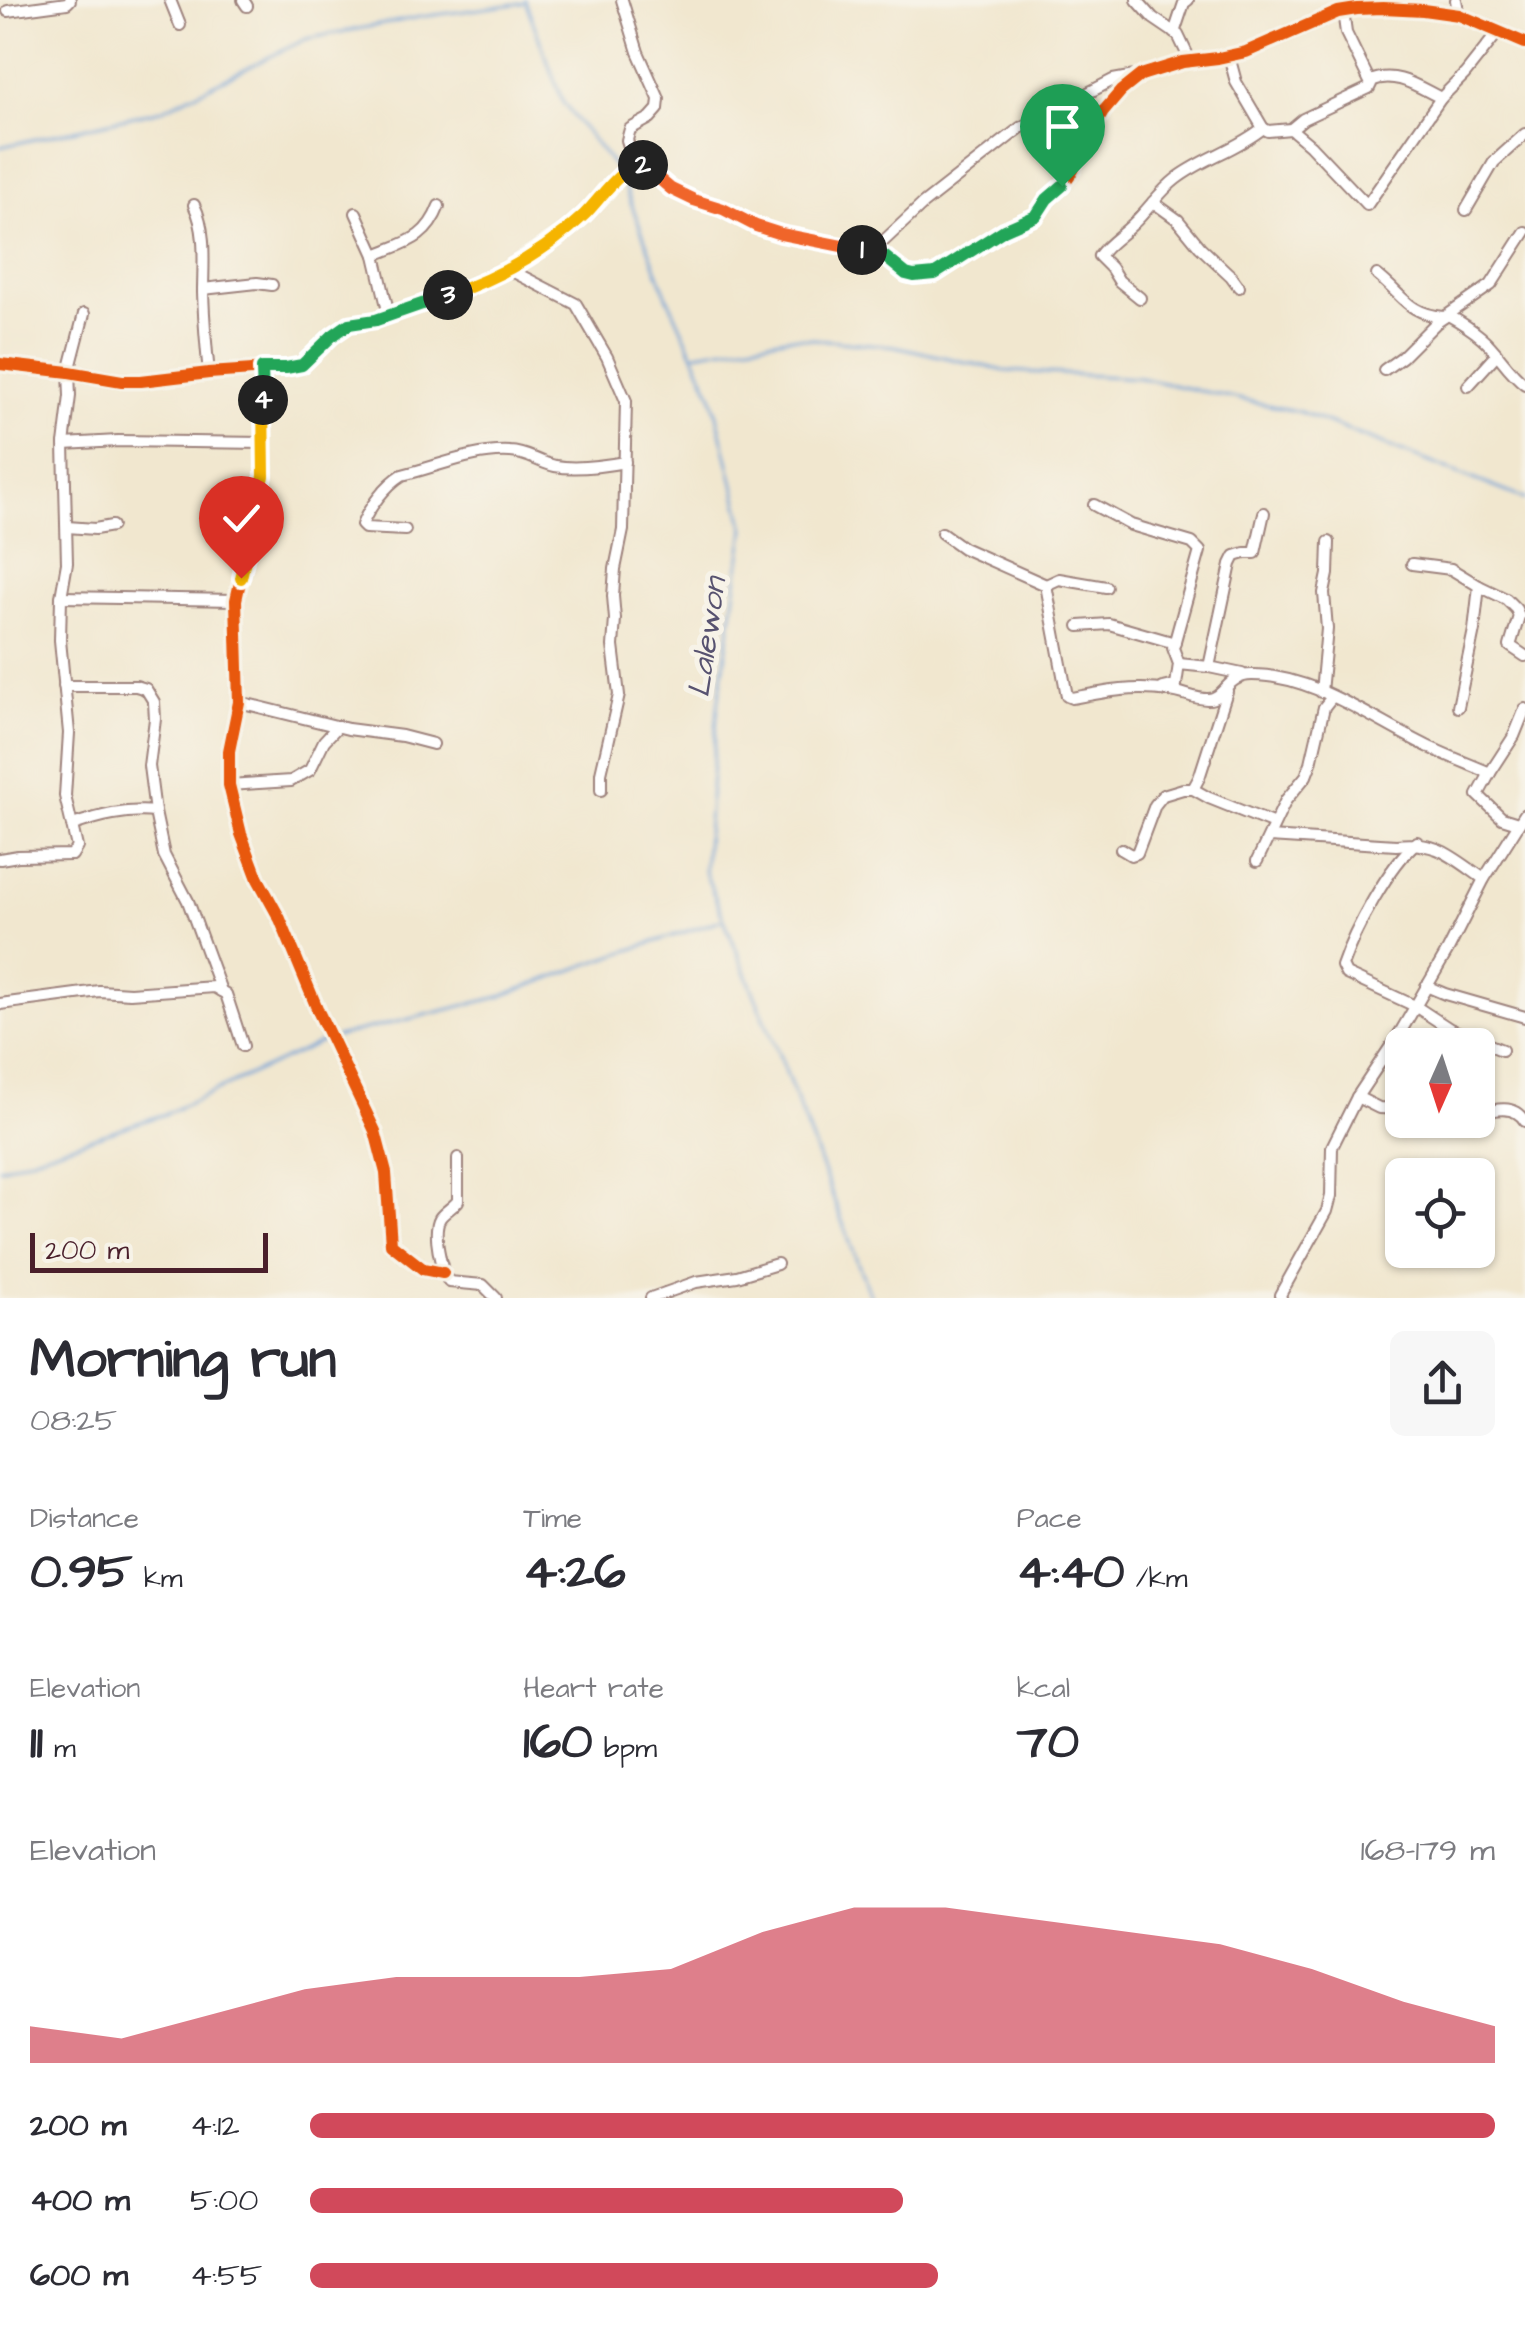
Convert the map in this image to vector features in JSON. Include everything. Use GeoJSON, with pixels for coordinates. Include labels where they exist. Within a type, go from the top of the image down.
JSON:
{"type":"FeatureCollection","features":[{"type":"Feature","properties":{"kind":"street"},"geometry":{"type":"LineString","coordinates":[[8,11],[70,0]]}},
{"type":"Feature","properties":{"kind":"street"},"geometry":{"type":"LineString","coordinates":[[170,0],[180,25]]}},
{"type":"Feature","properties":{"kind":"street"},"geometry":{"type":"LineString","coordinates":[[622,0],[638,52],[659,99],[658,109],[650,118],[630,129],[628,140],[635,165]]}},
{"type":"Feature","properties":{"kind":"street"},"geometry":{"type":"LineString","coordinates":[[1136,0],[1180,38],[1190,60]]}},
{"type":"Feature","properties":{"kind":"street"},"geometry":{"type":"LineString","coordinates":[[1174,33],[1188,0]]}},
{"type":"Feature","properties":{"kind":"street"},"geometry":{"type":"LineString","coordinates":[[1341,12],[1354,0]]}},
{"type":"Feature","properties":{"kind":"street"},"geometry":{"type":"LineString","coordinates":[[1456,0],[1459,15]]}},
{"type":"Feature","properties":{"kind":"street"},"geometry":{"type":"LineString","coordinates":[[873,252],[923,204],[1020,128],[1113,80],[1190,60],[1259,48],[1341,12],[1376,4],[1459,15],[1525,42]]}},
{"type":"Feature","properties":{"kind":"street"},"geometry":{"type":"LineString","coordinates":[[1341,12],[1346,33],[1371,82]]}},
{"type":"Feature","properties":{"kind":"street"},"geometry":{"type":"LineString","coordinates":[[1291,128],[1367,205],[1441,98],[1498,31]]}},
{"type":"Feature","properties":{"kind":"street"},"geometry":{"type":"LineString","coordinates":[[1230,56],[1236,82],[1264,128],[1272,132],[1291,128],[1384,76],[1441,98]]}},
{"type":"Feature","properties":{"kind":"street"},"geometry":{"type":"LineString","coordinates":[[1,362],[141,382],[302,365],[349,324],[376,320],[466,289],[508,269],[571,227],[620,175],[635,165],[647,168],[671,189],[756,226],[873,252],[906,274],[935,274],[1004,230],[1036,216],[1073,170],[1103,112],[1142,75]]}},
{"type":"Feature","properties":{"kind":"street"},"geometry":{"type":"LineString","coordinates":[[1140,298],[1119,282],[1098,256],[1173,181],[1264,128]]}},
{"type":"Feature","properties":{"kind":"street"},"geometry":{"type":"LineString","coordinates":[[1466,210],[1494,162],[1525,134]]}},
{"type":"Feature","properties":{"kind":"street"},"geometry":{"type":"LineString","coordinates":[[1153,202],[1178,220],[1239,286]]}},
{"type":"Feature","properties":{"kind":"street"},"geometry":{"type":"LineString","coordinates":[[194,205],[203,241],[209,373]]}},
{"type":"Feature","properties":{"kind":"street"},"geometry":{"type":"LineString","coordinates":[[375,255],[421,235],[433,222],[439,206]]}},
{"type":"Feature","properties":{"kind":"street"},"geometry":{"type":"LineString","coordinates":[[356,213],[375,255],[389,315]]}},
{"type":"Feature","properties":{"kind":"street"},"geometry":{"type":"LineString","coordinates":[[1384,370],[1447,316],[1491,285],[1525,232]]}},
{"type":"Feature","properties":{"kind":"street"},"geometry":{"type":"LineString","coordinates":[[508,269],[536,286],[570,299],[581,310],[626,401],[623,530],[612,596],[619,695],[600,790]]}},
{"type":"Feature","properties":{"kind":"street"},"geometry":{"type":"LineString","coordinates":[[1378,275],[1414,310],[1430,316],[1447,316],[1480,335],[1525,384]]}},
{"type":"Feature","properties":{"kind":"street"},"geometry":{"type":"LineString","coordinates":[[203,289],[272,285]]}},
{"type":"Feature","properties":{"kind":"street"},"geometry":{"type":"LineString","coordinates":[[0,858],[72,855],[77,846],[66,796],[69,733],[60,640],[67,563],[64,444],[69,372],[84,314]]}},
{"type":"Feature","properties":{"kind":"street"},"geometry":{"type":"LineString","coordinates":[[1468,386],[1496,355]]}},
{"type":"Feature","properties":{"kind":"street"},"geometry":{"type":"LineString","coordinates":[[262,368],[264,476],[236,600],[238,702],[229,751],[229,786],[258,879],[280,919],[375,1131],[386,1173],[391,1244],[423,1269],[443,1273]]}},
{"type":"Feature","properties":{"kind":"street"},"geometry":{"type":"LineString","coordinates":[[64,444],[264,444]]}},
{"type":"Feature","properties":{"kind":"street"},"geometry":{"type":"LineString","coordinates":[[404,530],[362,526],[375,502],[402,475],[504,452],[520,453],[558,467],[625,462]]}},
{"type":"Feature","properties":{"kind":"street"},"geometry":{"type":"LineString","coordinates":[[1094,505],[1132,524],[1192,542],[1200,550],[1173,648],[1178,664],[1176,685],[1158,689]]}},
{"type":"Feature","properties":{"kind":"street"},"geometry":{"type":"LineString","coordinates":[[1209,667],[1232,564],[1235,556],[1255,553],[1264,512]]}},
{"type":"Feature","properties":{"kind":"street"},"geometry":{"type":"LineString","coordinates":[[67,528],[112,526]]}},
{"type":"Feature","properties":{"kind":"street"},"geometry":{"type":"LineString","coordinates":[[942,533],[964,548],[1046,585],[1060,580],[1106,587]]}},
{"type":"Feature","properties":{"kind":"street"},"geometry":{"type":"LineString","coordinates":[[1256,861],[1286,800],[1306,776],[1327,695],[1324,593],[1329,542]]}},
{"type":"Feature","properties":{"kind":"street"},"geometry":{"type":"LineString","coordinates":[[1412,564],[1451,569],[1506,599],[1519,616],[1510,646],[1525,656]]}},
{"type":"Feature","properties":{"kind":"street"},"geometry":{"type":"LineString","coordinates":[[1046,585],[1067,696],[1118,688],[1158,689],[1212,699],[1230,682],[1244,676]]}},
{"type":"Feature","properties":{"kind":"street"},"geometry":{"type":"LineString","coordinates":[[1458,707],[1479,586]]}},
{"type":"Feature","properties":{"kind":"street"},"geometry":{"type":"LineString","coordinates":[[62,597],[236,600]]}},
{"type":"Feature","properties":{"kind":"street"},"geometry":{"type":"LineString","coordinates":[[1080,626],[1108,624],[1175,643]]}},
{"type":"Feature","properties":{"kind":"street"},"geometry":{"type":"LineString","coordinates":[[1178,664],[1284,680],[1327,695],[1490,773]]}},
{"type":"Feature","properties":{"kind":"street"},"geometry":{"type":"LineString","coordinates":[[1193,789],[1230,682]]}},
{"type":"Feature","properties":{"kind":"street"},"geometry":{"type":"LineString","coordinates":[[64,686],[136,686],[153,697],[155,719],[149,766],[166,863],[188,901],[221,991]]}},
{"type":"Feature","properties":{"kind":"street"},"geometry":{"type":"LineString","coordinates":[[238,702],[433,744]]}},
{"type":"Feature","properties":{"kind":"street"},"geometry":{"type":"LineString","coordinates":[[1522,818],[1502,818],[1478,795],[1514,736],[1525,709]]}},
{"type":"Feature","properties":{"kind":"street"},"geometry":{"type":"LineString","coordinates":[[229,786],[291,781],[310,770],[324,741],[338,726]]}},
{"type":"Feature","properties":{"kind":"street"},"geometry":{"type":"LineString","coordinates":[[1121,849],[1136,853],[1154,805],[1163,796],[1182,789],[1193,789],[1274,824]]}},
{"type":"Feature","properties":{"kind":"street"},"geometry":{"type":"LineString","coordinates":[[72,824],[110,814],[155,812]]}},
{"type":"Feature","properties":{"kind":"street"},"geometry":{"type":"LineString","coordinates":[[1280,1297],[1331,1196],[1332,1147],[1522,818]]}},
{"type":"Feature","properties":{"kind":"street"},"geometry":{"type":"LineString","coordinates":[[1269,837],[1433,845],[1484,879]]}},
{"type":"Feature","properties":{"kind":"street"},"geometry":{"type":"LineString","coordinates":[[1417,842],[1405,852],[1375,900],[1342,966],[1346,974],[1415,1006],[1450,1029],[1502,1050]]}},
{"type":"Feature","properties":{"kind":"street"},"geometry":{"type":"LineString","coordinates":[[1426,986],[1525,1017]]}},
{"type":"Feature","properties":{"kind":"street"},"geometry":{"type":"LineString","coordinates":[[0,1004],[99,991],[214,988],[226,994],[243,1046]]}},
{"type":"Feature","properties":{"kind":"street"},"geometry":{"type":"LineString","coordinates":[[1358,1097],[1385,1108]]}},
{"type":"Feature","properties":{"kind":"street"},"geometry":{"type":"LineString","coordinates":[[1495,1110],[1520,1112],[1525,1121]]}},
{"type":"Feature","properties":{"kind":"street"},"geometry":{"type":"LineString","coordinates":[[458,1158],[458,1201],[438,1220],[438,1252],[443,1273],[449,1282],[484,1286],[496,1298]]}},
{"type":"Feature","properties":{"kind":"street"},"geometry":{"type":"LineString","coordinates":[[650,1298],[696,1282],[737,1276],[776,1264]]}},
{"type":"Feature","properties":{"kind":"waterway","name":"Lalewon"},"geometry":{"type":"LineString","coordinates":[[525,0],[563,103],[619,173]]}},
{"type":"Feature","properties":{"kind":"waterway"},"geometry":{"type":"LineString","coordinates":[[0,147],[161,110],[306,39],[420,17],[523,3]]}},
{"type":"Feature","properties":{"kind":"waterway","name":"Lalewon"},"geometry":{"type":"LineString","coordinates":[[622,180],[666,294],[712,395],[745,529],[718,705],[704,870],[871,1298]]}},
{"type":"Feature","properties":{"kind":"waterway"},"geometry":{"type":"LineString","coordinates":[[696,353],[791,337],[895,346],[1005,371],[1140,378],[1300,412],[1525,499]]}},
{"type":"Feature","properties":{"kind":"waterway"},"geometry":{"type":"LineString","coordinates":[[336,1037],[499,997],[724,919]]}},
{"type":"Feature","properties":{"kind":"waterway"},"geometry":{"type":"LineString","coordinates":[[0,1168],[165,1114],[328,1039]]}},
{"type":"Feature","properties":{"kind":"cycle path"},"geometry":{"type":"LineString","coordinates":[[0,364],[122,381],[302,365],[349,324],[375,320],[466,289],[508,269],[571,227],[620,175],[638,165],[671,189],[756,226],[873,251],[906,274],[935,274],[1004,230],[1036,216],[1073,170],[1103,112],[1141,75],[1183,62],[1246,52],[1338,12],[1357,9],[1459,15],[1525,43]]}},
{"type":"Feature","properties":{"kind":"cycle path"},"geometry":{"type":"LineString","coordinates":[[262,368],[264,476],[236,600],[239,702],[229,751],[229,785],[258,879],[280,919],[375,1131],[386,1173],[391,1244],[423,1269],[443,1273]]}},
{"type":"Feature","properties":{"kind":"route"},"geometry":{"type":"LineString","coordinates":[[241,578],[264,476],[262,368],[302,365],[349,324],[376,320],[466,289],[508,269],[571,227],[620,175],[635,165],[647,168],[671,189],[756,226],[873,252],[914,276],[935,274],[1004,230],[1036,216],[1062,186]]}}]}
